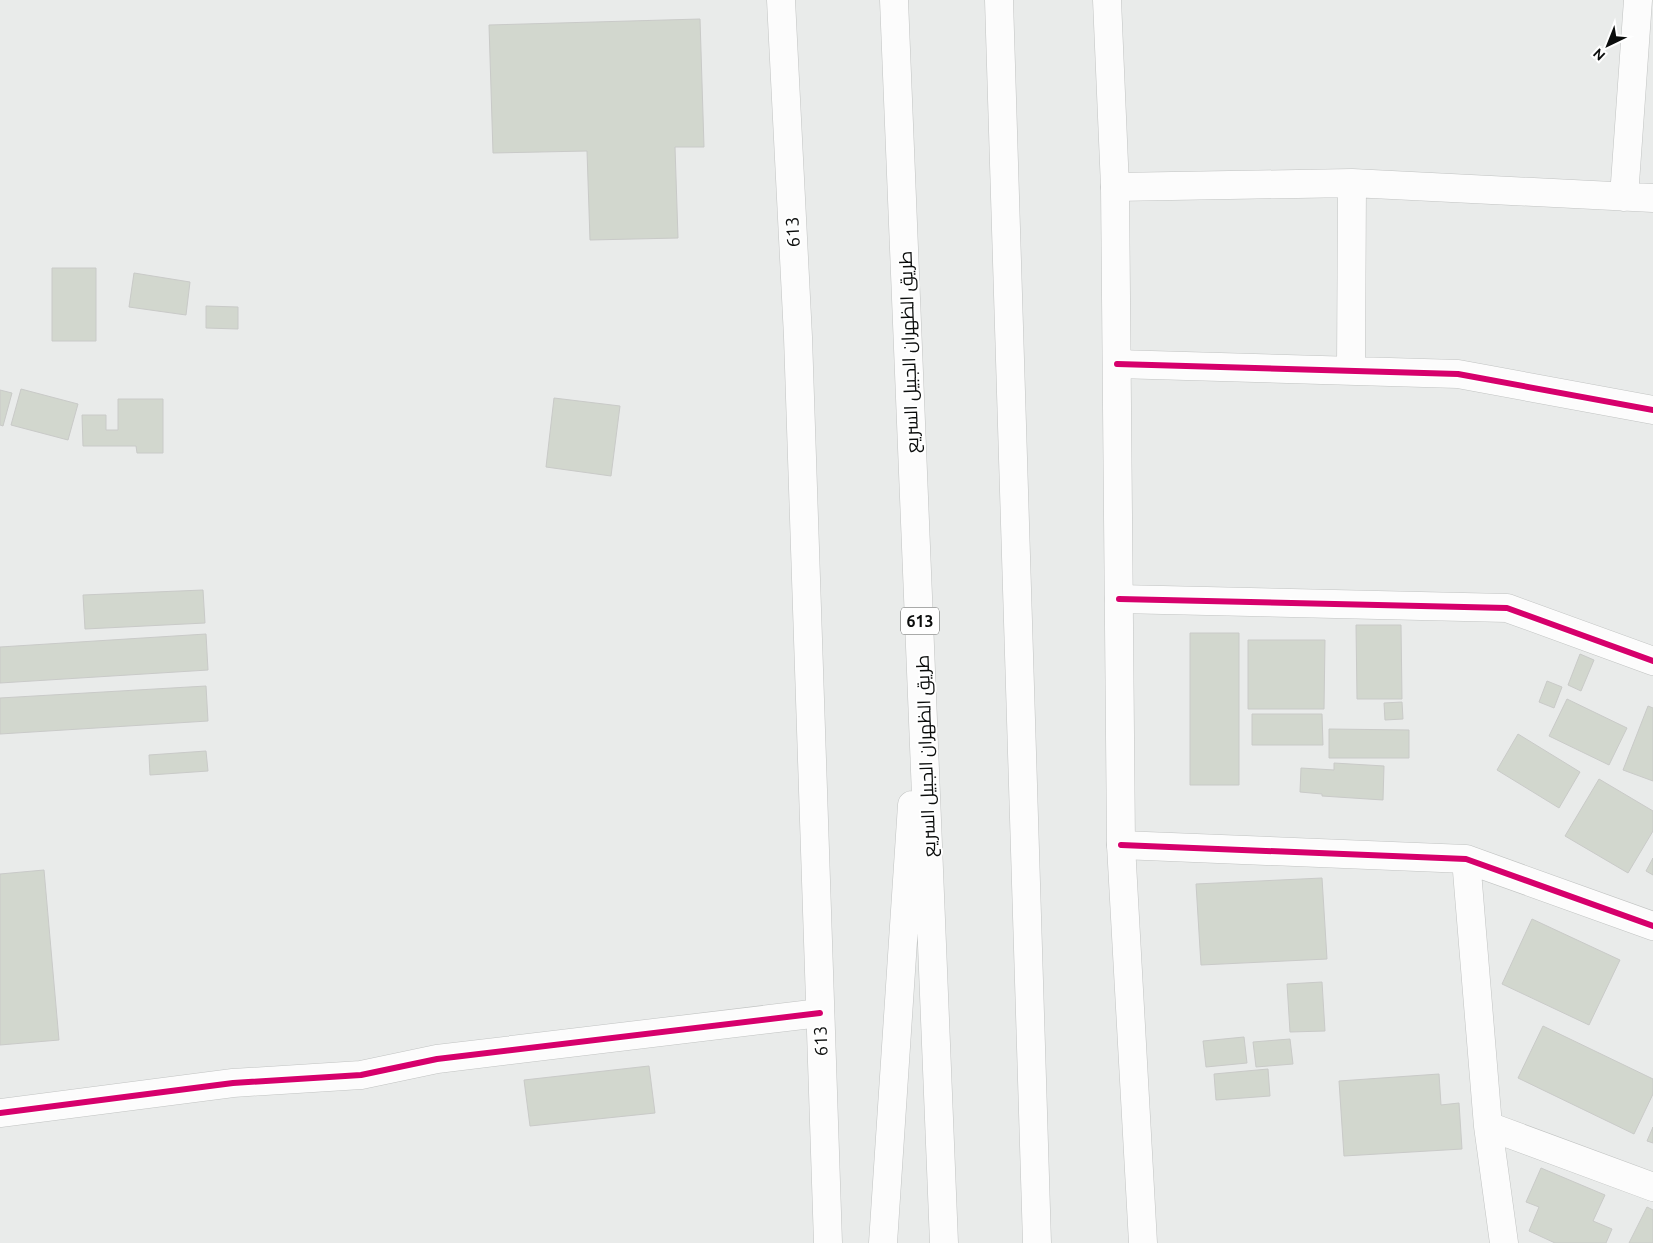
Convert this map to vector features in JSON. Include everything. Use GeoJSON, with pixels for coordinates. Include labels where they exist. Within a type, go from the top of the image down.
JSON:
{"type":"FeatureCollection","features":[{"type":"Feature","properties":{"kind":"main road","name":"613"},"geometry":{"type":"LineString","coordinates":[[781,0],[798,337],[828,1243]]}},
{"type":"Feature","properties":{"kind":"main road","name":"طريق الظهران الجبيل السريع"},"geometry":{"type":"LineString","coordinates":[[894,0],[944,1243]]}},
{"type":"Feature","properties":{"kind":"main road"},"geometry":{"type":"LineString","coordinates":[[999,0],[1037,1243]]}},
{"type":"Feature","properties":{"kind":"main road"},"geometry":{"type":"LineString","coordinates":[[1107,0],[1115,187],[1122,845],[1143,1243]]}},
{"type":"Feature","properties":{"kind":"main road"},"geometry":{"type":"LineString","coordinates":[[1624,197],[1638,0]]}},
{"type":"Feature","properties":{"kind":"main road"},"geometry":{"type":"LineString","coordinates":[[1115,187],[1352,183],[1653,198]]}},
{"type":"Feature","properties":{"kind":"main road"},"geometry":{"type":"LineString","coordinates":[[1351,370],[1352,183]]}},
{"type":"Feature","properties":{"kind":"main road"},"geometry":{"type":"LineString","coordinates":[[1116,364],[1458,374],[1653,410]]}},
{"type":"Feature","properties":{"kind":"main road"},"geometry":{"type":"LineString","coordinates":[[1119,599],[1507,608],[1651,654]]}},
{"type":"Feature","properties":{"kind":"main road"},"geometry":{"type":"LineString","coordinates":[[882,1243],[922,659]]}},
{"type":"Feature","properties":{"kind":"main road"},"geometry":{"type":"LineString","coordinates":[[1122,845],[1466,859],[1653,926]]}},
{"type":"Feature","properties":{"kind":"main road"},"geometry":{"type":"LineString","coordinates":[[1466,859],[1488,1126],[1504,1243]]}},
{"type":"Feature","properties":{"kind":"main road"},"geometry":{"type":"LineString","coordinates":[[0,1113],[233,1083],[362,1075],[438,1059],[820,1013]]}},
{"type":"Feature","properties":{"kind":"main road"},"geometry":{"type":"LineString","coordinates":[[1488,1126],[1653,1187]]}},
{"type":"Feature","properties":{"kind":"building"},"geometry":{"type":"Polygon","coordinates":[[[700,19],[704,147],[675,147],[678,238],[590,240],[587,151],[493,153],[489,25],[700,19]]]}},
{"type":"Feature","properties":{"kind":"building"},"geometry":{"type":"Polygon","coordinates":[[[52,268],[96,268],[96,341],[52,341],[52,268]]]}},
{"type":"Feature","properties":{"kind":"building"},"geometry":{"type":"Polygon","coordinates":[[[134,273],[190,282],[186,315],[129,307],[134,273]]]}},
{"type":"Feature","properties":{"kind":"building"},"geometry":{"type":"Polygon","coordinates":[[[206,306],[238,307],[238,329],[206,328],[206,306]]]}},
{"type":"Feature","properties":{"kind":"building"},"geometry":{"type":"Polygon","coordinates":[[[21,389],[78,404],[68,440],[11,425],[21,389]]]}},
{"type":"Feature","properties":{"kind":"building"},"geometry":{"type":"Polygon","coordinates":[[[0,390],[12,393],[3,426],[0,425],[0,390]]]}},
{"type":"Feature","properties":{"kind":"building"},"geometry":{"type":"Polygon","coordinates":[[[554,398],[620,406],[611,476],[546,467],[554,398]]]}},
{"type":"Feature","properties":{"kind":"building"},"geometry":{"type":"Polygon","coordinates":[[[118,399],[163,399],[163,453],[137,453],[136,446],[83,446],[82,415],[106,415],[106,430],[118,430],[118,399]]]}},
{"type":"Feature","properties":{"kind":"building"},"geometry":{"type":"Polygon","coordinates":[[[203,590],[205,623],[85,629],[83,595],[203,590]]]}},
{"type":"Feature","properties":{"kind":"building"},"geometry":{"type":"Polygon","coordinates":[[[1356,625],[1401,625],[1402,699],[1357,699],[1356,625]]]}},
{"type":"Feature","properties":{"kind":"building"},"geometry":{"type":"Polygon","coordinates":[[[1190,633],[1239,633],[1239,785],[1190,785],[1190,633]]]}},
{"type":"Feature","properties":{"kind":"building"},"geometry":{"type":"Polygon","coordinates":[[[206,634],[208,670],[0,683],[0,647],[206,634]]]}},
{"type":"Feature","properties":{"kind":"building"},"geometry":{"type":"Polygon","coordinates":[[[1248,640],[1325,640],[1324,709],[1248,709],[1248,640]]]}},
{"type":"Feature","properties":{"kind":"building"},"geometry":{"type":"Polygon","coordinates":[[[1580,654],[1594,660],[1581,691],[1568,685],[1580,654]]]}},
{"type":"Feature","properties":{"kind":"building"},"geometry":{"type":"Polygon","coordinates":[[[1547,681],[1562,687],[1554,708],[1539,702],[1547,681]]]}},
{"type":"Feature","properties":{"kind":"building"},"geometry":{"type":"Polygon","coordinates":[[[206,686],[208,721],[0,734],[0,698],[206,686]]]}},
{"type":"Feature","properties":{"kind":"building"},"geometry":{"type":"Polygon","coordinates":[[[1567,699],[1627,728],[1609,765],[1549,736],[1567,699]]]}},
{"type":"Feature","properties":{"kind":"building"},"geometry":{"type":"Polygon","coordinates":[[[1402,702],[1403,719],[1385,720],[1384,703],[1402,702]]]}},
{"type":"Feature","properties":{"kind":"building"},"geometry":{"type":"Polygon","coordinates":[[[1648,706],[1653,708],[1653,781],[1623,770],[1648,706]]]}},
{"type":"Feature","properties":{"kind":"building"},"geometry":{"type":"Polygon","coordinates":[[[1252,714],[1322,714],[1323,745],[1252,745],[1252,714]]]}},
{"type":"Feature","properties":{"kind":"building"},"geometry":{"type":"Polygon","coordinates":[[[1329,729],[1409,730],[1409,758],[1329,758],[1329,729]]]}},
{"type":"Feature","properties":{"kind":"building"},"geometry":{"type":"Polygon","coordinates":[[[1518,734],[1580,772],[1559,808],[1497,770],[1518,734]]]}},
{"type":"Feature","properties":{"kind":"building"},"geometry":{"type":"Polygon","coordinates":[[[206,751],[208,771],[150,775],[149,755],[206,751]]]}},
{"type":"Feature","properties":{"kind":"building"},"geometry":{"type":"Polygon","coordinates":[[[1334,763],[1384,766],[1383,800],[1322,796],[1322,794],[1300,792],[1301,768],[1334,770],[1334,763]]]}},
{"type":"Feature","properties":{"kind":"building"},"geometry":{"type":"Polygon","coordinates":[[[1599,779],[1653,811],[1653,831],[1628,873],[1565,836],[1599,779]]]}},
{"type":"Feature","properties":{"kind":"building"},"geometry":{"type":"Polygon","coordinates":[[[1653,858],[1653,875],[1646,871],[1653,858]]]}},
{"type":"Feature","properties":{"kind":"building"},"geometry":{"type":"Polygon","coordinates":[[[44,870],[59,1040],[0,1045],[0,874],[44,870]]]}},
{"type":"Feature","properties":{"kind":"building"},"geometry":{"type":"Polygon","coordinates":[[[1322,878],[1327,959],[1201,965],[1196,884],[1322,878]]]}},
{"type":"Feature","properties":{"kind":"building"},"geometry":{"type":"Polygon","coordinates":[[[1532,919],[1620,960],[1589,1025],[1502,984],[1532,919]]]}},
{"type":"Feature","properties":{"kind":"building"},"geometry":{"type":"Polygon","coordinates":[[[1322,982],[1325,1031],[1290,1032],[1287,984],[1322,982]]]}},
{"type":"Feature","properties":{"kind":"building"},"geometry":{"type":"Polygon","coordinates":[[[1543,1026],[1653,1079],[1653,1094],[1634,1134],[1518,1078],[1543,1026]]]}},
{"type":"Feature","properties":{"kind":"building"},"geometry":{"type":"Polygon","coordinates":[[[1244,1037],[1247,1063],[1206,1067],[1203,1041],[1244,1037]]]}},
{"type":"Feature","properties":{"kind":"building"},"geometry":{"type":"Polygon","coordinates":[[[1290,1039],[1293,1064],[1256,1067],[1253,1042],[1290,1039]]]}},
{"type":"Feature","properties":{"kind":"building"},"geometry":{"type":"Polygon","coordinates":[[[649,1066],[655,1113],[530,1126],[524,1080],[649,1066]]]}},
{"type":"Feature","properties":{"kind":"building"},"geometry":{"type":"Polygon","coordinates":[[[1268,1069],[1270,1096],[1216,1100],[1214,1074],[1268,1069]]]}},
{"type":"Feature","properties":{"kind":"building"},"geometry":{"type":"Polygon","coordinates":[[[1439,1074],[1441,1105],[1459,1103],[1462,1149],[1344,1156],[1339,1081],[1439,1074]]]}},
{"type":"Feature","properties":{"kind":"building"},"geometry":{"type":"Polygon","coordinates":[[[1653,1127],[1653,1143],[1647,1141],[1653,1127]]]}},
{"type":"Feature","properties":{"kind":"building"},"geometry":{"type":"Polygon","coordinates":[[[1541,1168],[1605,1195],[1593,1221],[1612,1229],[1606,1243],[1555,1243],[1529,1231],[1539,1207],[1526,1202],[1541,1168]]]}},
{"type":"Feature","properties":{"kind":"building"},"geometry":{"type":"Polygon","coordinates":[[[1647,1207],[1653,1210],[1653,1243],[1629,1243],[1647,1207]]]}},
{"type":"Feature","properties":{"kind":"cycle path"},"geometry":{"type":"LineString","coordinates":[[1117,364],[1458,374],[1653,410]]}},
{"type":"Feature","properties":{"kind":"cycle path"},"geometry":{"type":"LineString","coordinates":[[1119,599],[1507,608],[1653,661]]}},
{"type":"Feature","properties":{"kind":"cycle path"},"geometry":{"type":"LineString","coordinates":[[1121,845],[1466,859],[1653,926]]}},
{"type":"Feature","properties":{"kind":"cycle path"},"geometry":{"type":"LineString","coordinates":[[0,1113],[233,1083],[361,1075],[437,1059],[820,1013]]}}]}
